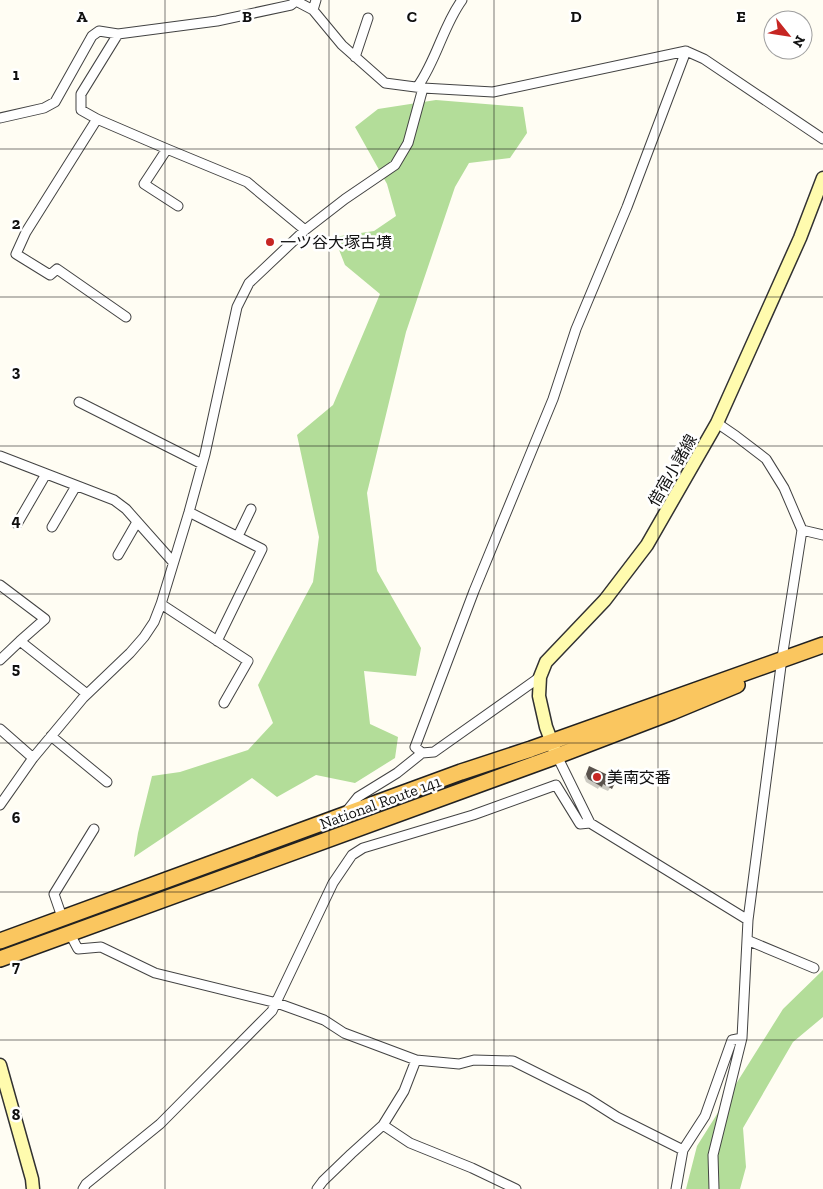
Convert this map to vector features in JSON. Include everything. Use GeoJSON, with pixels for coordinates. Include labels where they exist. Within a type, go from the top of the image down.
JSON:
{"type":"FeatureCollection","features":[{"type":"Feature","properties":{"kind":"highway","name":"National Route 141"},"geometry":{"type":"LineString","coordinates":[[0,941],[344,814],[823,645]]}},
{"type":"Feature","properties":{"kind":"highway","name":"National Route 141"},"geometry":{"type":"LineString","coordinates":[[0,959],[557,756],[672,712],[746,681],[766,664]]}},
{"type":"Feature","properties":{"kind":"main road","name":"借宿小諸線"},"geometry":{"type":"LineString","coordinates":[[540,677],[546,662],[605,600],[647,545],[717,423],[800,238],[823,178]]}},
{"type":"Feature","properties":{"kind":"main road"},"geometry":{"type":"LineString","coordinates":[[540,677],[539,696],[546,727],[557,756]]}},
{"type":"Feature","properties":{"kind":"main road"},"geometry":{"type":"LineString","coordinates":[[0,1065],[32,1179],[33,1189]]}},
{"type":"Feature","properties":{"kind":"street"},"geometry":{"type":"LineString","coordinates":[[0,118],[44,108],[54,102],[92,36],[99,31],[118,34],[217,21],[291,5],[295,0],[313,10],[342,46],[385,83],[493,92],[686,51],[704,59],[823,139]]}},
{"type":"Feature","properties":{"kind":"street"},"geometry":{"type":"LineString","coordinates":[[313,10],[316,0]]}},
{"type":"Feature","properties":{"kind":"street"},"geometry":{"type":"LineString","coordinates":[[0,805],[33,758],[87,694],[130,653],[154,622],[174,562],[202,464],[237,306],[249,283],[305,230],[345,199],[395,165],[408,143],[420,87],[452,13],[462,0]]}},
{"type":"Feature","properties":{"kind":"street"},"geometry":{"type":"LineString","coordinates":[[356,57],[368,18]]}},
{"type":"Feature","properties":{"kind":"street"},"geometry":{"type":"LineString","coordinates":[[118,34],[81,94],[80,110],[166,149],[247,182],[305,230]]}},
{"type":"Feature","properties":{"kind":"street"},"geometry":{"type":"LineString","coordinates":[[422,753],[415,748],[474,591],[553,398],[576,329],[627,207],[686,51]]}},
{"type":"Feature","properties":{"kind":"street"},"geometry":{"type":"LineString","coordinates":[[97,119],[26,232],[16,254],[50,275],[57,269],[126,317]]}},
{"type":"Feature","properties":{"kind":"street"},"geometry":{"type":"LineString","coordinates":[[166,149],[144,184],[178,206]]}},
{"type":"Feature","properties":{"kind":"street"},"geometry":{"type":"LineString","coordinates":[[79,402],[202,464]]}},
{"type":"Feature","properties":{"kind":"street"},"geometry":{"type":"LineString","coordinates":[[714,1189],[713,1155],[742,1038],[748,920],[782,658],[802,530],[784,488],[766,459],[717,423]]}},
{"type":"Feature","properties":{"kind":"street"},"geometry":{"type":"LineString","coordinates":[[0,456],[114,500],[126,509],[174,562]]}},
{"type":"Feature","properties":{"kind":"street"},"geometry":{"type":"LineString","coordinates":[[17,524],[46,474]]}},
{"type":"Feature","properties":{"kind":"street"},"geometry":{"type":"LineString","coordinates":[[52,527],[76,486]]}},
{"type":"Feature","properties":{"kind":"street"},"geometry":{"type":"LineString","coordinates":[[238,536],[251,509]]}},
{"type":"Feature","properties":{"kind":"street"},"geometry":{"type":"LineString","coordinates":[[189,512],[262,548],[217,641]]}},
{"type":"Feature","properties":{"kind":"street"},"geometry":{"type":"LineString","coordinates":[[118,555],[137,522]]}},
{"type":"Feature","properties":{"kind":"street"},"geometry":{"type":"LineString","coordinates":[[802,530],[823,535]]}},
{"type":"Feature","properties":{"kind":"street"},"geometry":{"type":"LineString","coordinates":[[0,585],[45,619],[0,660]]}},
{"type":"Feature","properties":{"kind":"street"},"geometry":{"type":"LineString","coordinates":[[161,604],[248,661],[224,703]]}},
{"type":"Feature","properties":{"kind":"street"},"geometry":{"type":"LineString","coordinates":[[20,641],[87,694]]}},
{"type":"Feature","properties":{"kind":"street"},"geometry":{"type":"LineString","coordinates":[[344,814],[358,797],[397,773],[422,753],[434,752],[540,677]]}},
{"type":"Feature","properties":{"kind":"street"},"geometry":{"type":"LineString","coordinates":[[0,729],[33,758]]}},
{"type":"Feature","properties":{"kind":"street"},"geometry":{"type":"LineString","coordinates":[[52,736],[107,782]]}},
{"type":"Feature","properties":{"kind":"street"},"geometry":{"type":"LineString","coordinates":[[557,756],[590,823],[748,920]]}},
{"type":"Feature","properties":{"kind":"street"},"geometry":{"type":"LineString","coordinates":[[83,1189],[86,1184],[160,1124],[272,1011],[334,882],[352,855],[363,848],[473,815],[556,785],[580,824],[590,823]]}},
{"type":"Feature","properties":{"kind":"street"},"geometry":{"type":"LineString","coordinates":[[62,917],[54,894],[94,828]]}},
{"type":"Feature","properties":{"kind":"street"},"geometry":{"type":"LineString","coordinates":[[70,934],[78,950],[101,947],[155,973],[277,1003],[324,1020],[344,1033],[416,1060],[459,1064],[474,1060],[513,1061],[587,1098],[617,1117],[683,1150]]}},
{"type":"Feature","properties":{"kind":"street"},"geometry":{"type":"LineString","coordinates":[[747,940],[814,968]]}},
{"type":"Feature","properties":{"kind":"street"},"geometry":{"type":"LineString","coordinates":[[676,1189],[683,1150],[705,1116],[732,1040],[742,1038]]}},
{"type":"Feature","properties":{"kind":"street"},"geometry":{"type":"LineString","coordinates":[[317,1189],[344,1160],[383,1125],[404,1091],[416,1060]]}},
{"type":"Feature","properties":{"kind":"street"},"geometry":{"type":"LineString","coordinates":[[383,1125],[410,1143],[472,1168],[516,1189]]}},
{"type":"Feature","properties":{"kind":"green space"},"geometry":{"type":"Polygon","coordinates":[[[436,100],[523,107],[527,133],[510,158],[469,163],[455,187],[406,332],[367,493],[377,571],[421,648],[416,676],[364,671],[370,724],[398,737],[395,758],[355,783],[316,775],[277,797],[252,778],[134,857],[152,776],[180,772],[248,750],[273,723],[258,685],[313,582],[319,537],[297,435],[333,405],[380,294],[345,265],[334,237],[374,231],[396,216],[387,184],[355,127],[378,109],[436,100]]]}},
{"type":"Feature","properties":{"kind":"green space"},"geometry":{"type":"Polygon","coordinates":[[[823,970],[823,1017],[793,1042],[743,1128],[746,1167],[740,1189],[686,1189],[697,1146],[783,1009],[823,970]]]}},
{"type":"Feature","properties":{"kind":"building","name":"美南交番"},"geometry":{"type":"Polygon","coordinates":[[[589,766],[616,781],[612,789],[603,784],[602,787],[588,779],[586,774],[589,766]]]}},
{"type":"Feature","properties":{"kind":"place","name":"一ツ谷大塚古墳"},"geometry":{"type":"Point","coordinates":[270,242]}},
{"type":"Feature","properties":{"kind":"place","name":"美南交番"},"geometry":{"type":"Point","coordinates":[597,777]}}]}
